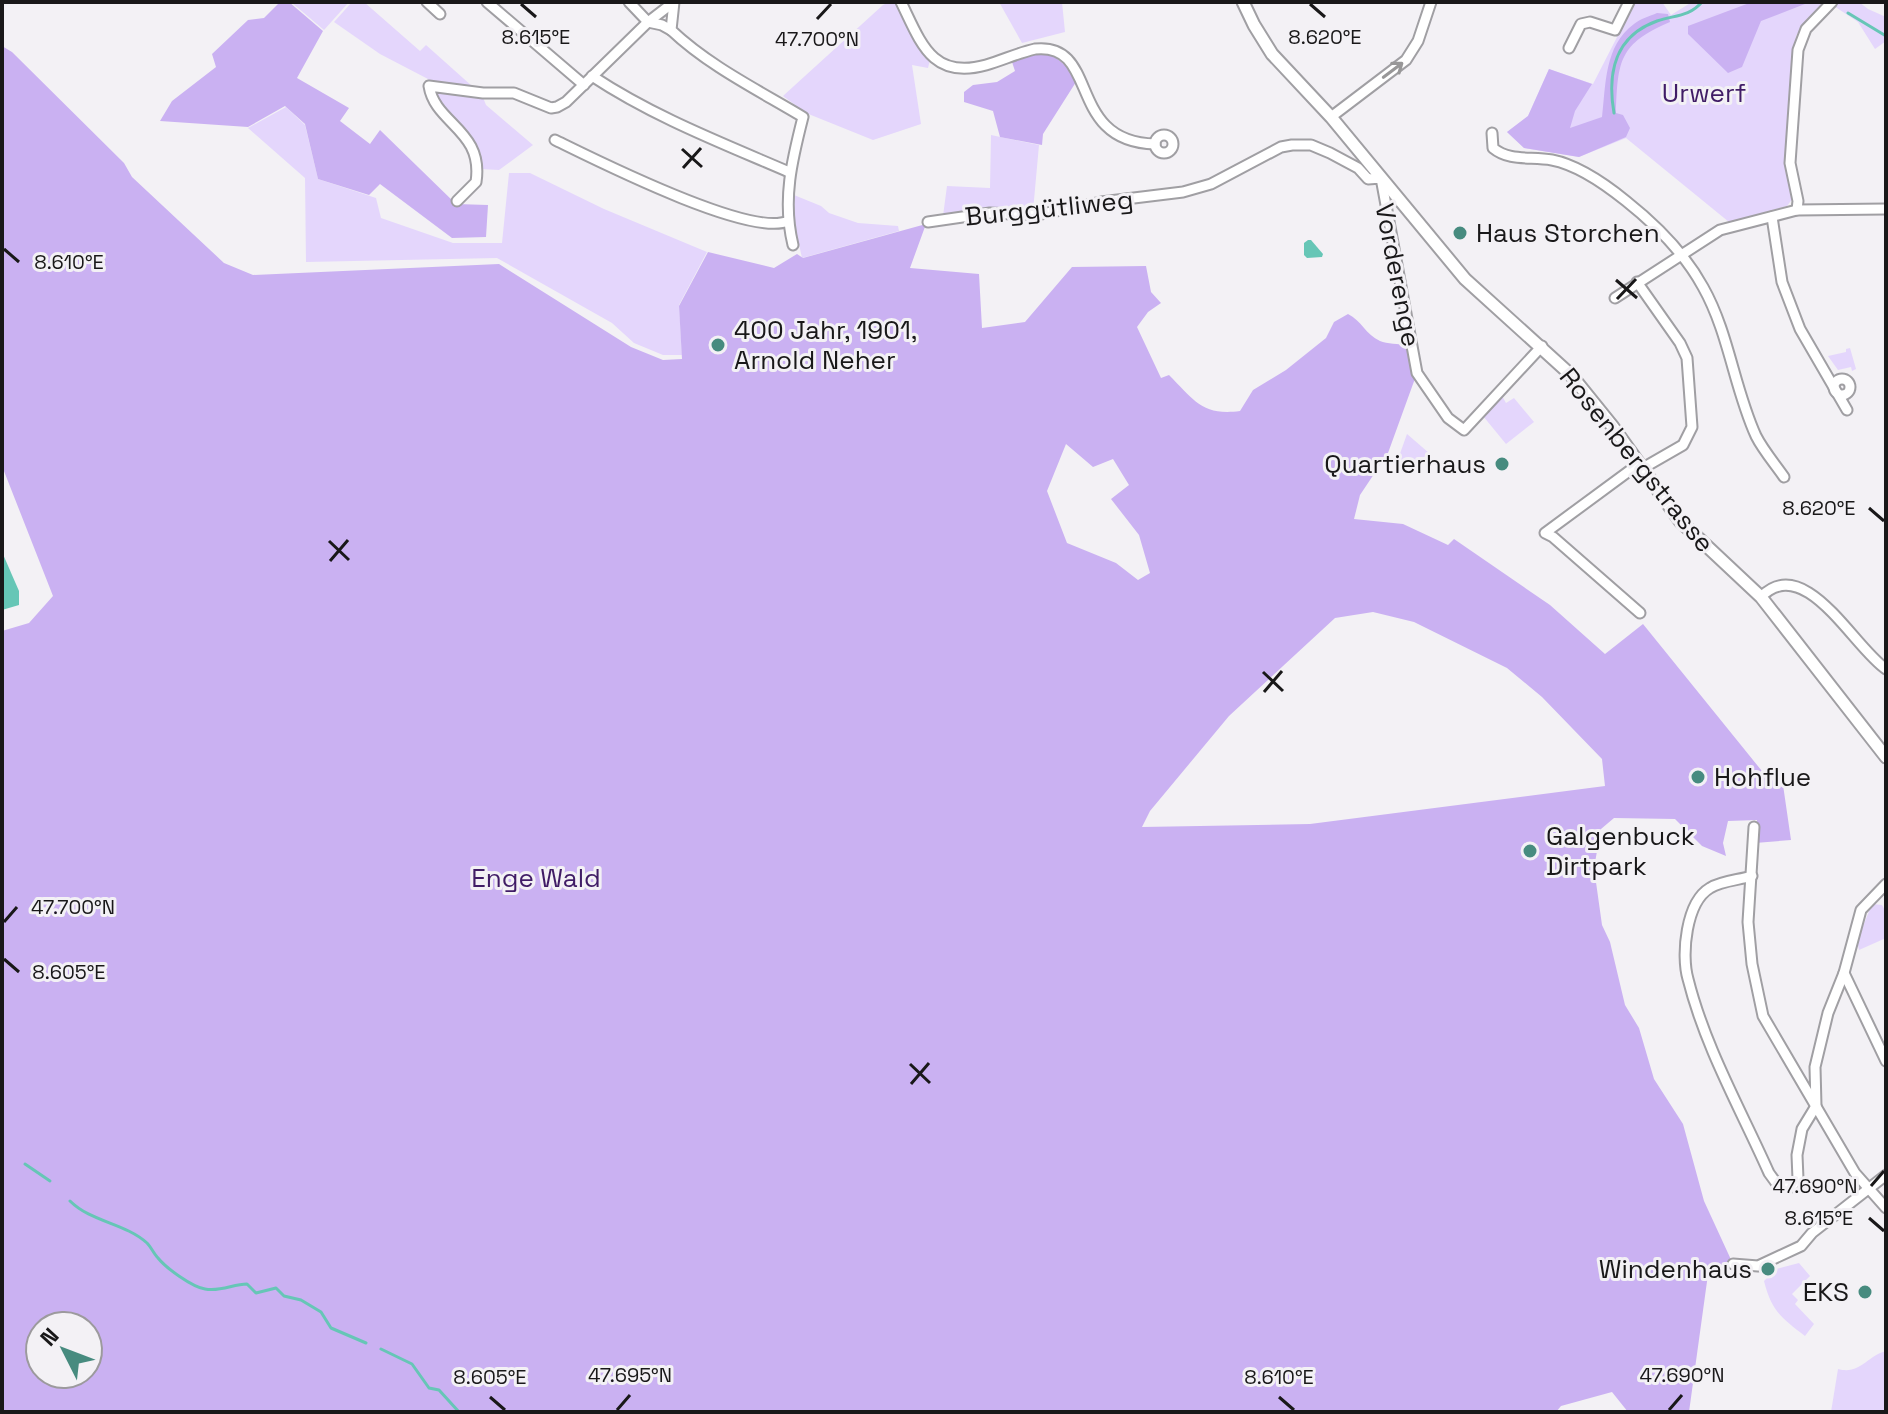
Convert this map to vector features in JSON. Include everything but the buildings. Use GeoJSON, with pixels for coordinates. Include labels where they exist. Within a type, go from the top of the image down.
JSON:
{"type":"FeatureCollection","features":[{"type":"Feature","properties":{"kind":"street"},"geometry":{"type":"LineString","coordinates":[[427,2],[440,14]]}},
{"type":"Feature","properties":{"kind":"street"},"geometry":{"type":"LineString","coordinates":[[487,2],[584,85]]}},
{"type":"Feature","properties":{"kind":"street"},"geometry":{"type":"LineString","coordinates":[[629,2],[648,22],[671,30],[721,68],[803,117],[789,172],[788,221],[793,245]]}},
{"type":"Feature","properties":{"kind":"street"},"geometry":{"type":"LineString","coordinates":[[457,201],[476,182],[477,157],[434,100],[429,86],[483,93],[514,93],[551,108],[557,107],[566,102],[648,22],[674,2]]}},
{"type":"Feature","properties":{"kind":"street"},"geometry":{"type":"LineString","coordinates":[[671,30],[674,2]]}},
{"type":"Feature","properties":{"kind":"street"},"geometry":{"type":"LineString","coordinates":[[901,2],[918,38],[935,60],[953,69],[968,68],[1035,49],[1046,48],[1058,52],[1075,68],[1092,108],[1111,132],[1133,142],[1155,144]]}},
{"type":"Feature","properties":{"kind":"street","name":"Rosenbergstrasse"},"geometry":{"type":"LineString","coordinates":[[1243,2],[1272,54],[1331,117],[1472,286],[1571,375],[1687,528],[1761,597],[1886,757]]}},
{"type":"Feature","properties":{"kind":"street"},"geometry":{"type":"LineString","coordinates":[[1331,117],[1406,60],[1418,41],[1431,2]]}},
{"type":"Feature","properties":{"kind":"street"},"geometry":{"type":"LineString","coordinates":[[1569,48],[1581,24],[1590,22],[1615,30],[1629,2]]}},
{"type":"Feature","properties":{"kind":"street"},"geometry":{"type":"LineString","coordinates":[[1797,210],[1790,163],[1798,50],[1806,29],[1832,2]]}},
{"type":"Feature","properties":{"kind":"street"},"geometry":{"type":"LineString","coordinates":[[592,76],[624,97],[677,124],[789,172]]}},
{"type":"Feature","properties":{"kind":"street"},"geometry":{"type":"LineString","coordinates":[[1492,133],[1493,148],[1501,154],[1551,160],[1592,177],[1626,200],[1680,254],[1703,286],[1716,316],[1757,438],[1784,477]]}},
{"type":"Feature","properties":{"kind":"street"},"geometry":{"type":"LineString","coordinates":[[555,140],[697,204],[770,225],[788,221]]}},
{"type":"Feature","properties":{"kind":"street","name":"Burggütliweg"},"geometry":{"type":"LineString","coordinates":[[928,222],[990,213],[1037,215],[1101,202],[1171,195],[1211,184],[1281,147],[1292,145],[1311,145],[1358,168],[1368,179],[1381,178]]}},
{"type":"Feature","properties":{"kind":"street","name":"Vorderenge"},"geometry":{"type":"LineString","coordinates":[[1381,178],[1417,373],[1448,418],[1464,430],[1542,346]]}},
{"type":"Feature","properties":{"kind":"street"},"geometry":{"type":"LineString","coordinates":[[1615,298],[1720,230],[1797,210],[1886,209]]}},
{"type":"Feature","properties":{"kind":"street"},"geometry":{"type":"LineString","coordinates":[[1772,217],[1782,282],[1803,335],[1847,410]]}},
{"type":"Feature","properties":{"kind":"street"},"geometry":{"type":"LineString","coordinates":[[1637,282],[1687,358],[1692,427],[1683,445],[1641,466],[1545,533],[1640,613]]}},
{"type":"Feature","properties":{"kind":"street"},"geometry":{"type":"LineString","coordinates":[[1761,597],[1778,585],[1789,584],[1802,589],[1827,607],[1868,654],[1886,669]]}},
{"type":"Feature","properties":{"kind":"street"},"geometry":{"type":"LineString","coordinates":[[1754,827],[1748,922],[1752,964],[1763,1016],[1855,1173],[1886,1208]]}},
{"type":"Feature","properties":{"kind":"street"},"geometry":{"type":"LineString","coordinates":[[1752,876],[1710,887],[1695,902],[1686,933],[1687,976],[1707,1036],[1769,1173],[1777,1184],[1791,1187],[1798,1179],[1797,1155],[1802,1129],[1816,1106],[1815,1067],[1828,1013],[1844,973],[1861,910],[1885,887]]}},
{"type":"Feature","properties":{"kind":"street"},"geometry":{"type":"LineString","coordinates":[[1844,973],[1886,1061]]}},
{"type":"Feature","properties":{"kind":"street"},"geometry":{"type":"LineString","coordinates":[[1733,1264],[1758,1266],[1801,1246],[1812,1233],[1886,1175]]}},
{"type":"Feature","properties":{"kind":"green space"},"geometry":{"type":"Polygon","coordinates":[[[280,2],[289,2],[323,31],[297,78],[349,108],[340,121],[370,144],[380,130],[456,204],[488,205],[486,237],[452,238],[380,184],[369,195],[318,179],[305,124],[285,106],[248,127],[160,121],[172,101],[216,67],[212,54],[248,20],[264,18],[280,2]]]}},
{"type":"Feature","properties":{"kind":"green space"},"geometry":{"type":"Polygon","coordinates":[[[291,2],[349,2],[324,30],[291,2]]]}},
{"type":"Feature","properties":{"kind":"green space"},"geometry":{"type":"Polygon","coordinates":[[[352,2],[364,2],[420,51],[426,45],[482,95],[486,105],[533,145],[499,170],[480,169],[436,99],[428,79],[380,54],[334,22],[352,2]]]}},
{"type":"Feature","properties":{"kind":"green space"},"geometry":{"type":"Polygon","coordinates":[[[895,2],[920,49],[930,60],[928,68],[912,65],[921,124],[873,140],[806,113],[783,96],[883,5],[895,2]]]}},
{"type":"Feature","properties":{"kind":"green space"},"geometry":{"type":"Polygon","coordinates":[[[999,2],[1062,2],[1065,32],[1022,43],[999,2]]]}},
{"type":"Feature","properties":{"kind":"green space","name":"Urwerf"},"geometry":{"type":"Polygon","coordinates":[[[1635,2],[1662,2],[1671,15],[1692,2],[1825,2],[1806,20],[1796,36],[1785,170],[1793,198],[1787,206],[1729,222],[1626,138],[1579,157],[1524,148],[1507,132],[1528,116],[1549,69],[1593,84],[1635,2]]]}},
{"type":"Feature","properties":{"kind":"green space"},"geometry":{"type":"Polygon","coordinates":[[[1752,2],[1810,2],[1761,21],[1742,67],[1728,73],[1688,34],[1688,26],[1752,2]]]}},
{"type":"Feature","properties":{"kind":"green space"},"geometry":{"type":"Polygon","coordinates":[[[1828,2],[1859,2],[1886,17],[1886,41],[1875,49],[1858,22],[1828,2]]]}},
{"type":"Feature","properties":{"kind":"green space"},"geometry":{"type":"Polygon","coordinates":[[[1657,13],[1668,14],[1670,22],[1631,46],[1621,67],[1616,113],[1623,115],[1630,128],[1626,137],[1579,157],[1524,148],[1507,132],[1528,116],[1549,69],[1592,84],[1575,111],[1570,128],[1602,117],[1608,67],[1617,43],[1634,24],[1657,13]]]}},
{"type":"Feature","properties":{"kind":"green space","name":"Enge Wald"},"geometry":{"type":"Polygon","coordinates":[[[2,46],[12,52],[124,163],[132,177],[224,263],[253,275],[499,264],[631,347],[663,360],[682,359],[679,306],[708,252],[774,268],[797,254],[803,258],[926,224],[910,268],[979,274],[982,328],[1025,322],[1072,267],[1146,266],[1151,292],[1161,303],[1148,312],[1137,327],[1161,378],[1169,375],[1192,399],[1216,411],[1240,411],[1253,390],[1286,370],[1326,338],[1334,322],[1348,314],[1380,341],[1407,345],[1417,373],[1388,453],[1360,495],[1354,519],[1403,524],[1448,545],[1454,539],[1550,605],[1605,654],[1643,624],[1770,781],[1782,778],[1791,840],[1755,843],[1757,820],[1728,821],[1723,843],[1726,856],[1702,846],[1675,819],[1614,818],[1601,829],[1594,868],[1602,925],[1610,942],[1625,1005],[1639,1028],[1654,1079],[1683,1124],[1704,1201],[1733,1264],[1709,1267],[1689,1412],[1628,1412],[1612,1392],[1561,1406],[1556,1412],[2,1412],[2,631],[29,623],[53,596],[2,466],[2,46]],[[1066,444],[1047,491],[1067,543],[1116,563],[1138,580],[1150,573],[1139,535],[1111,499],[1129,485],[1113,459],[1093,467],[1066,444]],[[1373,612],[1335,618],[1229,716],[1150,811],[1142,827],[1310,824],[1605,786],[1602,759],[1542,697],[1507,668],[1414,622],[1373,612]]]}},
{"type":"Feature","properties":{"kind":"green space"},"geometry":{"type":"Polygon","coordinates":[[[1041,52],[1062,62],[1076,82],[1043,134],[1042,145],[1000,137],[993,111],[964,102],[964,92],[973,85],[997,82],[1015,71],[1012,62],[1041,52]]]}},
{"type":"Feature","properties":{"kind":"green space"},"geometry":{"type":"Polygon","coordinates":[[[286,107],[305,125],[318,179],[376,198],[381,218],[453,243],[502,243],[509,173],[530,173],[604,209],[707,252],[679,305],[682,355],[663,355],[634,343],[612,323],[497,258],[306,262],[305,178],[248,128],[286,107]]]}},
{"type":"Feature","properties":{"kind":"green space"},"geometry":{"type":"Polygon","coordinates":[[[991,135],[1039,145],[1033,211],[989,209],[943,216],[947,186],[990,188],[991,135]]]}},
{"type":"Feature","properties":{"kind":"green space"},"geometry":{"type":"Polygon","coordinates":[[[794,195],[821,206],[829,213],[858,223],[898,226],[899,231],[802,258],[793,217],[794,195]]]}},
{"type":"Feature","properties":{"kind":"green space"},"geometry":{"type":"Polygon","coordinates":[[[1850,348],[1856,369],[1838,370],[1828,356],[1850,348]]]}},
{"type":"Feature","properties":{"kind":"green space"},"geometry":{"type":"Polygon","coordinates":[[[1502,396],[1506,403],[1514,398],[1534,422],[1506,444],[1483,416],[1502,396]]]}},
{"type":"Feature","properties":{"kind":"green space"},"geometry":{"type":"Polygon","coordinates":[[[1407,434],[1429,453],[1407,471],[1397,462],[1407,434]]]}},
{"type":"Feature","properties":{"kind":"green space"},"geometry":{"type":"Polygon","coordinates":[[[1872,904],[1882,905],[1886,912],[1886,938],[1859,950],[1857,941],[1872,904]]]}},
{"type":"Feature","properties":{"kind":"green space"},"geometry":{"type":"Polygon","coordinates":[[[1799,1263],[1810,1276],[1792,1294],[1798,1300],[1795,1304],[1814,1324],[1805,1336],[1778,1313],[1764,1281],[1776,1269],[1799,1263]]]}},
{"type":"Feature","properties":{"kind":"green space"},"geometry":{"type":"Polygon","coordinates":[[[1886,1351],[1886,1412],[1831,1412],[1838,1369],[1858,1367],[1886,1351]]]}},
{"type":"Feature","properties":{"kind":"shaded area"},"geometry":{"type":"Polygon","coordinates":[[[1308,240],[1323,254],[1322,257],[1307,258],[1304,255],[1304,243],[1308,240]]]}},
{"type":"Feature","properties":{"kind":"shaded area"},"geometry":{"type":"Polygon","coordinates":[[[2,552],[19,591],[19,605],[2,610],[2,552]]]}},
{"type":"Feature","properties":{"kind":"waterway"},"geometry":{"type":"LineString","coordinates":[[1614,113],[1613,70],[1623,46],[1643,28],[1687,13],[1702,2]]}},
{"type":"Feature","properties":{"kind":"waterway"},"geometry":{"type":"LineString","coordinates":[[1848,13],[1886,36]]}},
{"type":"Feature","properties":{"kind":"waterway"},"geometry":{"type":"LineString","coordinates":[[25,1164],[50,1181]]}},
{"type":"Feature","properties":{"kind":"waterway"},"geometry":{"type":"LineString","coordinates":[[70,1201],[88,1214],[138,1236],[167,1267],[193,1285],[211,1290],[247,1284],[256,1293],[276,1288],[284,1296],[301,1300],[321,1312],[331,1328],[366,1343]]}},
{"type":"Feature","properties":{"kind":"waterway"},"geometry":{"type":"LineString","coordinates":[[381,1349],[412,1364],[429,1388],[439,1390],[459,1412]]}},
{"type":"Feature","properties":{"kind":"place","name":"Haus Storchen"},"geometry":{"type":"Point","coordinates":[1460,233]}},
{"type":"Feature","properties":{"kind":"place","name":"400 Jahr, 1901, Arnold Neher"},"geometry":{"type":"Point","coordinates":[718,345]}},
{"type":"Feature","properties":{"kind":"place","name":"Quartierhaus"},"geometry":{"type":"Point","coordinates":[1502,464]}},
{"type":"Feature","properties":{"kind":"place","name":"Hohflue"},"geometry":{"type":"Point","coordinates":[1698,777]}},
{"type":"Feature","properties":{"kind":"place","name":"Galgenbuck Dirtpark"},"geometry":{"type":"Point","coordinates":[1530,851]}},
{"type":"Feature","properties":{"kind":"place","name":"Windenhaus"},"geometry":{"type":"Point","coordinates":[1768,1269]}},
{"type":"Feature","properties":{"kind":"place","name":"EKS"},"geometry":{"type":"Point","coordinates":[1865,1292]}}]}
